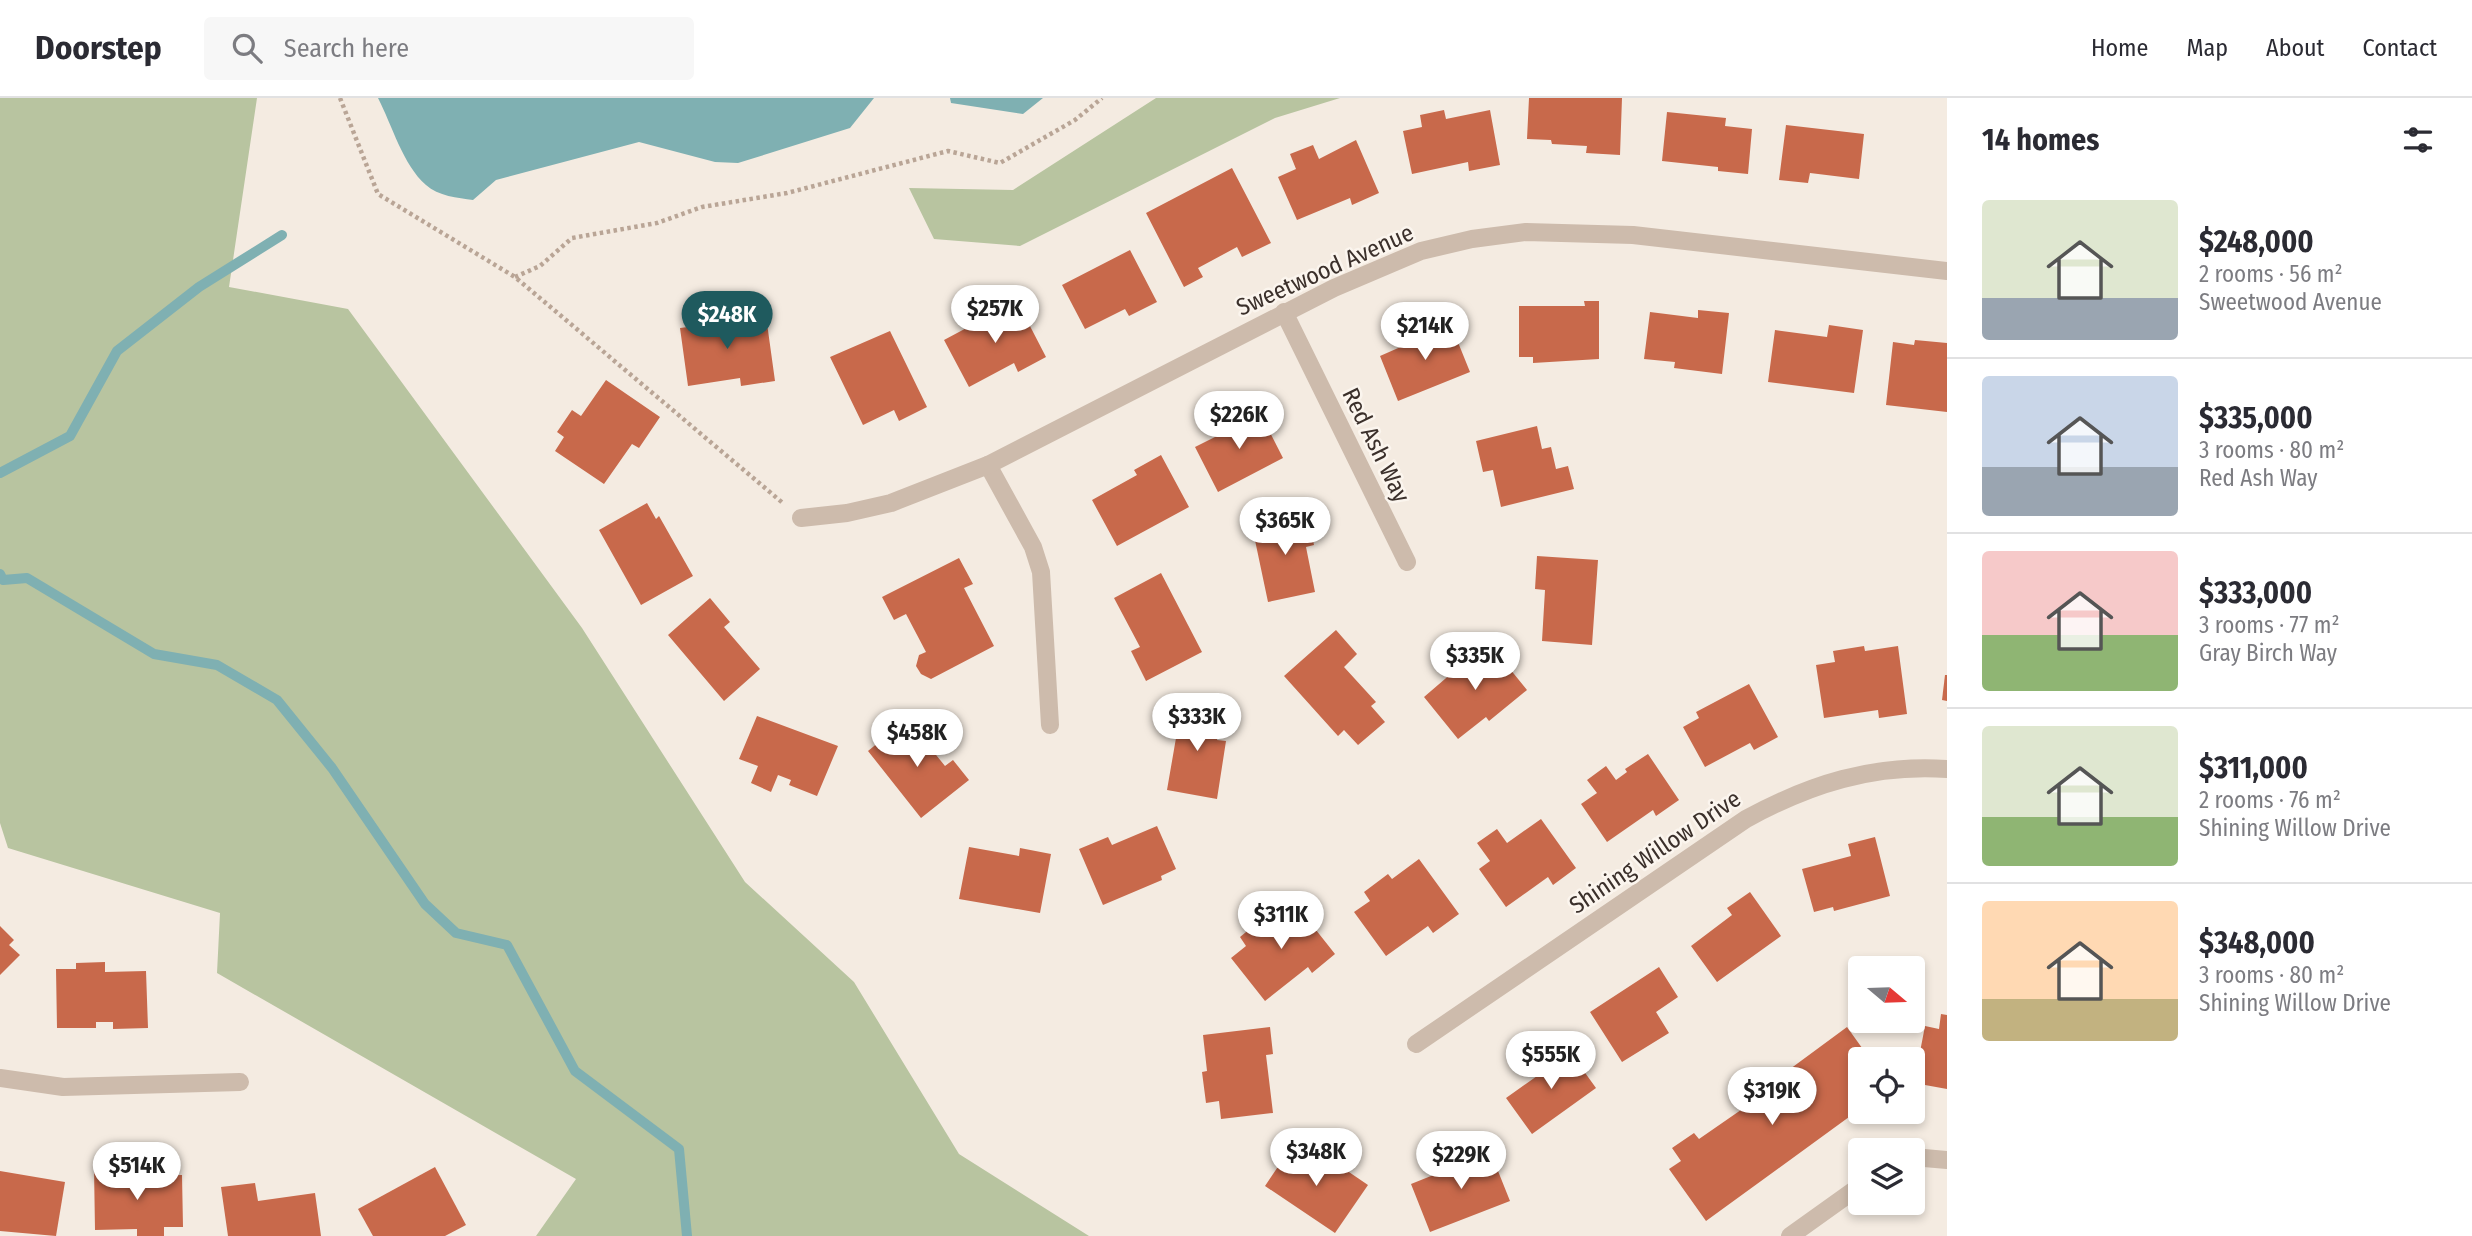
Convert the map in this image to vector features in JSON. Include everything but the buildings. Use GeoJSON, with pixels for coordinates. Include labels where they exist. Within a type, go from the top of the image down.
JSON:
{"type":"FeatureCollection","features":[{"type":"Feature","properties":{"kind":"street","name":"Sweetwood Avenue"},"geometry":{"type":"LineString","coordinates":[[801,518],[847,513],[891,503],[988,465],[1284,312],[1376,268],[1421,251],[1472,239],[1526,232],[1633,235],[1947,271]]}},
{"type":"Feature","properties":{"kind":"street","name":"Red Ash Way"},"geometry":{"type":"LineString","coordinates":[[1284,312],[1407,562]]}},
{"type":"Feature","properties":{"kind":"street"},"geometry":{"type":"LineString","coordinates":[[988,465],[1033,547],[1041,572],[1049,725]]}},
{"type":"Feature","properties":{"kind":"street","name":"Shining Willow Drive"},"geometry":{"type":"LineString","coordinates":[[1416,1044],[1746,819],[1790,795],[1871,771],[1947,769]]}},
{"type":"Feature","properties":{"kind":"street"},"geometry":{"type":"LineString","coordinates":[[0,1078],[63,1087],[240,1082]]}},
{"type":"Feature","properties":{"kind":"street"},"geometry":{"type":"LineString","coordinates":[[1925,1158],[1947,1160]]}},
{"type":"Feature","properties":{"kind":"street"},"geometry":{"type":"LineString","coordinates":[[1790,1236],[1848,1195]]}},
{"type":"Feature","properties":{"kind":"path"},"geometry":{"type":"LineString","coordinates":[[340,98],[377,194],[515,277],[801,518]]}},
{"type":"Feature","properties":{"kind":"path"},"geometry":{"type":"LineString","coordinates":[[515,277],[540,266],[572,237],[657,223],[702,207],[787,194],[948,151],[1000,163],[1075,120],[1102,98]]}},
{"type":"Feature","properties":{"kind":"green space"},"geometry":{"type":"Polygon","coordinates":[[[0,98],[257,98],[229,287],[348,309],[582,628],[745,882],[854,982],[959,1154],[1089,1236],[536,1236],[576,1179],[217,973],[220,913],[8,848],[0,823],[0,98]]]}},
{"type":"Feature","properties":{"kind":"green space"},"geometry":{"type":"Polygon","coordinates":[[[1156,98],[1340,98],[1275,118],[1020,246],[934,239],[909,188],[1013,190],[1156,98]]]}},
{"type":"Feature","properties":{"kind":"water"},"geometry":{"type":"Polygon","coordinates":[[[378,98],[874,98],[850,128],[738,163],[715,162],[639,142],[496,180],[473,200],[436,192],[418,177],[404,156],[378,98]]]}},
{"type":"Feature","properties":{"kind":"water"},"geometry":{"type":"Polygon","coordinates":[[[950,98],[1043,98],[1023,114],[951,103],[950,98]]]}},
{"type":"Feature","properties":{"kind":"waterway"},"geometry":{"type":"LineString","coordinates":[[0,473],[70,436],[117,351],[199,287],[282,235]]}},
{"type":"Feature","properties":{"kind":"waterway"},"geometry":{"type":"LineString","coordinates":[[0,574],[3,580],[27,578],[154,654],[217,665],[277,700],[332,768],[425,904],[456,933],[507,945],[575,1071],[679,1149],[687,1236]]}}]}
